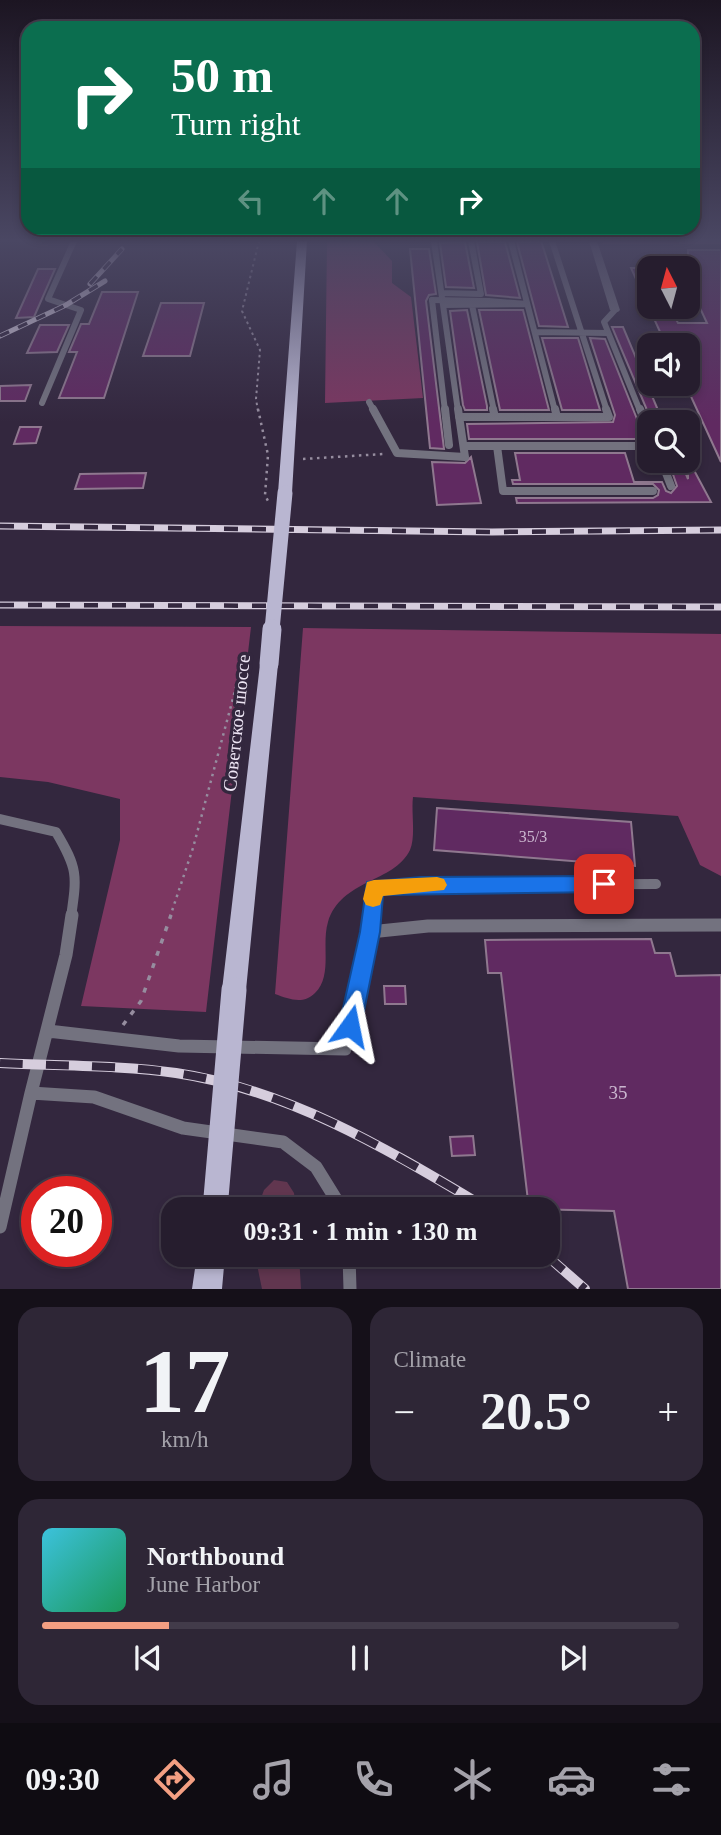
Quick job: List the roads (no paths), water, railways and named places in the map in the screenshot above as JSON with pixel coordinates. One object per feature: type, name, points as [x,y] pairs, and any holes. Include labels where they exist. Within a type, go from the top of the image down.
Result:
[{"type":"main road","name":"Советское шоссе","points":[[216,1197],[259,664],[285,493],[298,301]]},
{"type":"main road","points":[[207,1289],[210,1267]]},
{"type":"street","points":[[612,301],[615,310]]},
{"type":"lane","points":[[42,403],[81,310],[54,301]]},
{"type":"lane","points":[[432,301],[449,445]]},
{"type":"lane","points":[[490,301],[527,304]]},
{"type":"lane","points":[[459,417],[609,416],[572,301]]},
{"type":"lane","points":[[369,402],[397,453],[465,457],[443,304],[527,304]]},
{"type":"lane","points":[[527,304],[557,417]]},
{"type":"lane","points":[[472,305],[495,417]]},
{"type":"lane","points":[[615,310],[604,322],[640,410]]},
{"type":"lane","points":[[535,332],[608,332]]},
{"type":"lane","points":[[464,446],[498,450],[637,446]]},
{"type":"lane","points":[[498,450],[503,491],[653,491]]},
{"type":"lane","points":[[666,473],[671,486]]},
{"type":"lane","points":[[0,819],[57,832],[73,860],[76,885],[66,955],[0,1227]]},
{"type":"lane","points":[[48,1031],[179,1046],[345,1049],[370,932],[374,888],[421,885],[656,884]]},
{"type":"lane","points":[[370,932],[428,926],[721,925]]},
{"type":"lane","points":[[31,1093],[94,1097],[183,1128],[283,1142],[316,1167],[335,1197]]},
{"type":"lane","points":[[349,1267],[350,1289]]},
{"type":"railway","points":[[0,336],[72,301]]},
{"type":"railway","points":[[0,526],[492,532],[721,530]]},
{"type":"railway","points":[[0,605],[721,607]]},
{"type":"railway","points":[[0,1063],[155,1070],[218,1081],[259,1093],[338,1126],[377,1145],[467,1197]]},
{"type":"railway","points":[[560,1267],[585,1289]]}]
